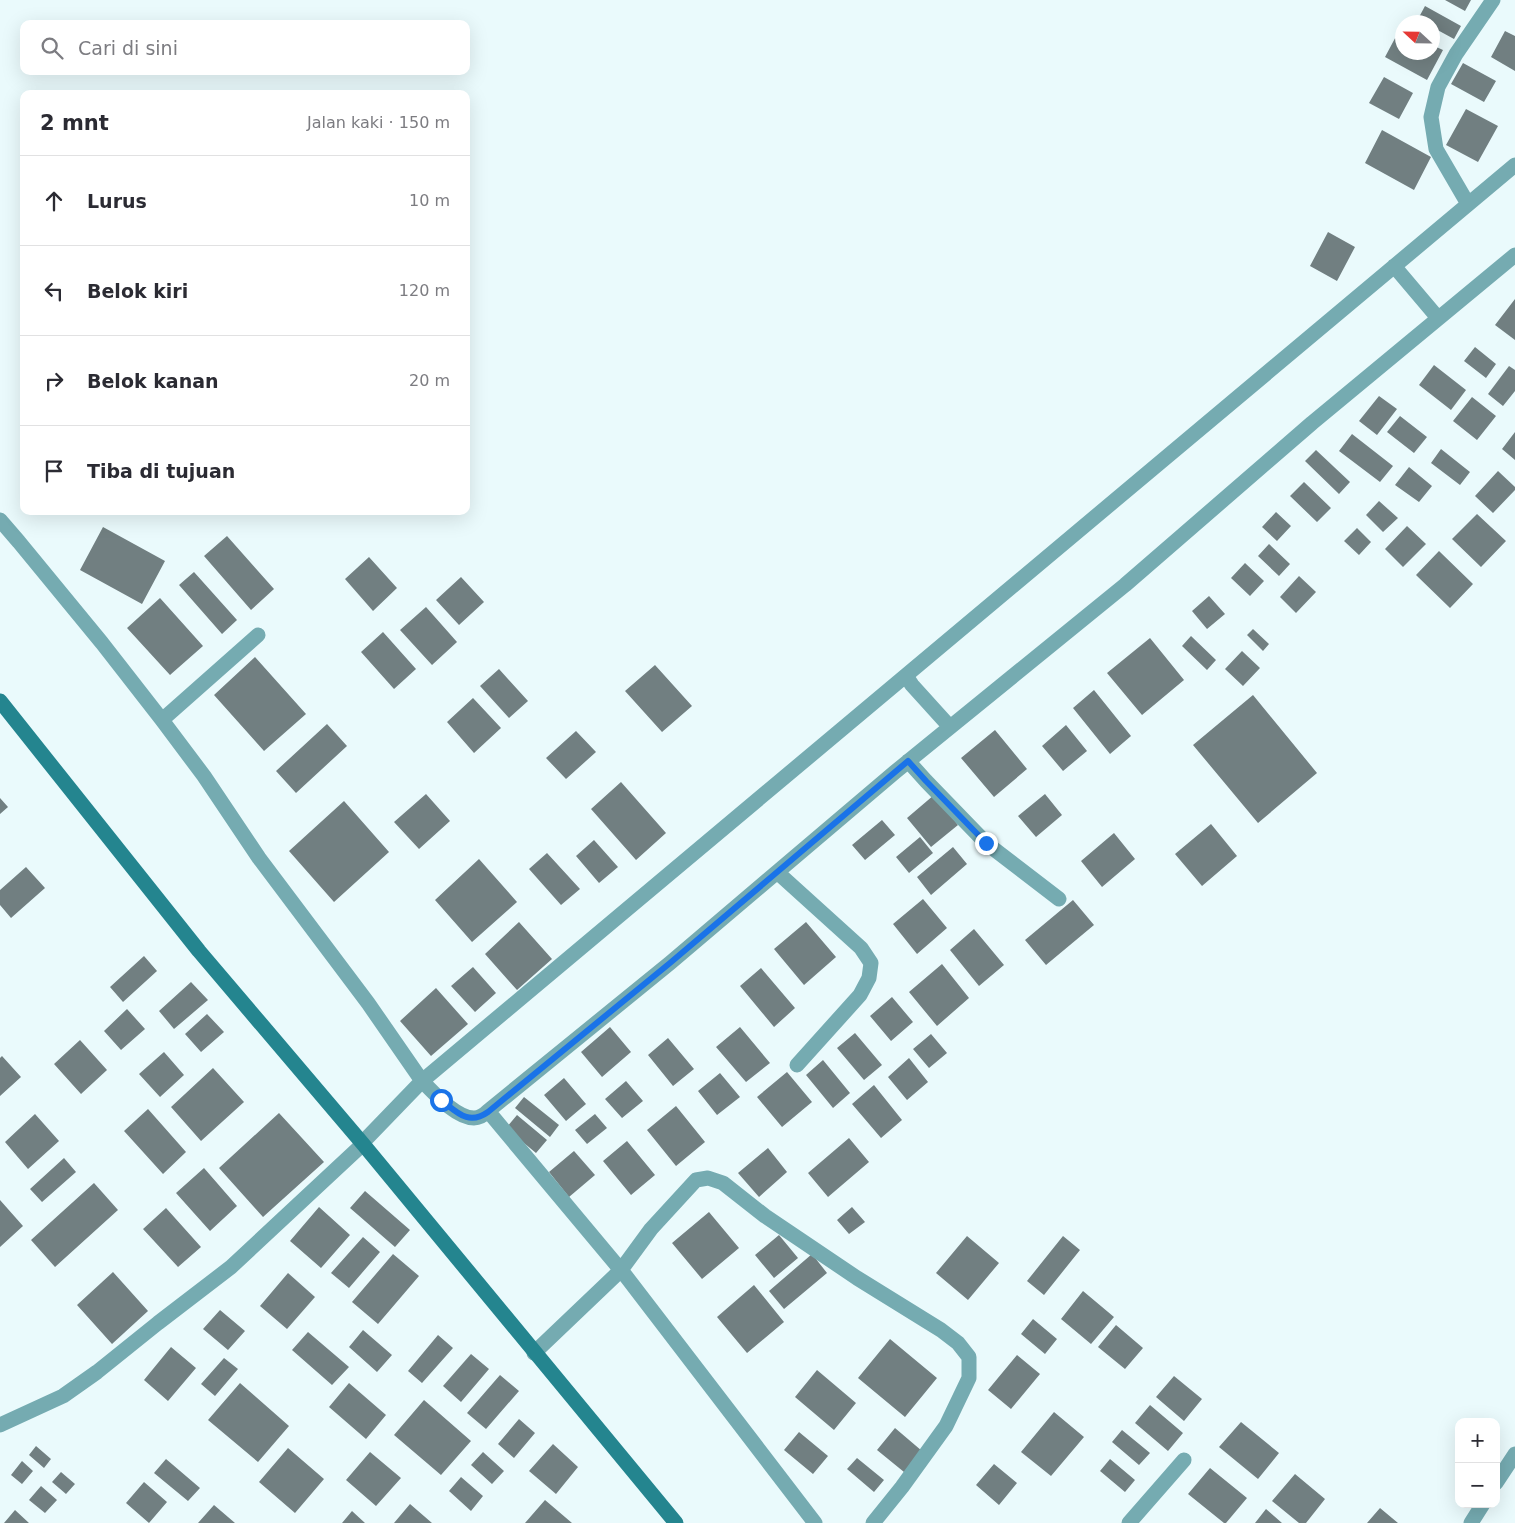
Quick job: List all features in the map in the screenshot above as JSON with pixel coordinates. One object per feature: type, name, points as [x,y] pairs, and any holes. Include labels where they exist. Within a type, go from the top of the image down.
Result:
[{"type":"main road","points":[[0,701],[199,950],[364,1142],[534,1354],[676,1523]]},
{"type":"street","points":[[1468,204],[1436,149],[1431,117],[1438,87],[1456,54],[1493,0]]},
{"type":"street","points":[[0,1425],[63,1396],[98,1372],[158,1322],[231,1267],[364,1142],[417,1086],[1515,165]]},
{"type":"street","points":[[0,520],[96,636],[204,776],[259,858],[368,1003],[417,1086],[441,1100],[464,1117],[475,1118],[488,1112],[670,963],[950,726],[1125,585],[1312,423],[1515,255]]},
{"type":"street","points":[[1394,266],[1438,318]]},
{"type":"street","points":[[162,720],[258,635]]},
{"type":"street","points":[[906,676],[950,726]]},
{"type":"street","points":[[908,761],[986,843],[1059,899]]},
{"type":"street","points":[[777,872],[862,948],[870,962],[869,978],[860,995],[797,1064]]},
{"type":"street","points":[[488,1112],[621,1270],[815,1523]]},
{"type":"street","points":[[534,1354],[608,1284],[621,1270],[651,1229],[696,1180],[708,1178],[722,1183],[773,1221],[857,1278],[941,1330],[958,1343],[969,1357],[969,1378],[946,1426],[902,1487],[873,1523]]},
{"type":"street","points":[[1500,1477],[1515,1454]]},
{"type":"street","points":[[1129,1523],[1184,1460]]},
{"type":"street","points":[[1471,1523],[1480,1508]]},
{"type":"building","points":[[1445,0],[1471,0],[1465,11]]},
{"type":"building","points":[[1425,6],[1461,26],[1454,39],[1440,31],[1440,15],[1420,15]]},
{"type":"building","points":[[1505,31],[1515,36],[1515,71],[1491,57]]},
{"type":"building","points":[[1395,38],[1395,60],[1438,60],[1427,80],[1385,57]]},
{"type":"building","points":[[1463,63],[1496,81],[1484,102],[1451,84]]},
{"type":"building","points":[[1384,77],[1413,93],[1399,119],[1369,103]]},
{"type":"building","points":[[1466,109],[1498,126],[1478,162],[1446,145]]},
{"type":"building","points":[[1382,130],[1431,157],[1414,190],[1365,163]]},
{"type":"building","points":[[1328,232],[1355,247],[1337,281],[1310,266]]},
{"type":"building","points":[[1515,299],[1515,340],[1495,325]]},
{"type":"building","points":[[1475,347],[1496,364],[1486,378],[1464,361]]},
{"type":"building","points":[[1434,365],[1466,390],[1451,410],[1419,385]]},
{"type":"building","points":[[1509,366],[1515,370],[1515,391],[1503,406],[1488,394]]},
{"type":"building","points":[[1379,396],[1397,409],[1377,435],[1359,421]]},
{"type":"building","points":[[1472,397],[1496,416],[1477,440],[1453,421]]},
{"type":"building","points":[[1400,416],[1427,437],[1414,453],[1387,432]]},
{"type":"building","points":[[1515,432],[1515,460],[1502,449]]},
{"type":"building","points":[[1352,434],[1393,466],[1380,482],[1339,451]]},
{"type":"building","points":[[1441,449],[1470,472],[1460,485],[1431,463]]},
{"type":"building","points":[[1316,450],[1350,482],[1339,494],[1305,461]]},
{"type":"building","points":[[1409,467],[1432,486],[1419,502],[1395,485]]},
{"type":"building","points":[[1498,471],[1515,487],[1515,490],[1493,513],[1475,496]]},
{"type":"building","points":[[1304,482],[1331,508],[1317,522],[1290,496]]},
{"type":"building","points":[[1379,501],[1398,518],[1383,532],[1366,515]]},
{"type":"building","points":[[1276,512],[1291,526],[1277,541],[1262,527]]},
{"type":"building","points":[[1477,514],[1506,541],[1481,567],[1452,539]]},
{"type":"building","points":[[1407,526],[1426,544],[1403,567],[1385,549]]},
{"type":"building","points":[[103,527],[165,561],[142,604],[80,570]]},
{"type":"building","points":[[1357,528],[1371,542],[1359,555],[1344,541]]},
{"type":"building","points":[[227,536],[274,589],[251,610],[204,556]]},
{"type":"building","points":[[1269,544],[1290,564],[1279,576],[1258,556]]},
{"type":"building","points":[[1439,551],[1473,584],[1450,608],[1416,575]]},
{"type":"building","points":[[369,557],[397,588],[373,611],[345,579]]},
{"type":"building","points":[[1245,563],[1264,581],[1250,596],[1231,578]]},
{"type":"building","points":[[194,572],[237,620],[222,634],[179,585]]},
{"type":"building","points":[[1299,576],[1316,592],[1296,613],[1280,597]]},
{"type":"building","points":[[461,577],[484,602],[459,625],[436,600]]},
{"type":"building","points":[[1209,596],[1225,614],[1207,629],[1192,611]]},
{"type":"building","points":[[160,598],[203,646],[170,675],[127,628]]},
{"type":"building","points":[[426,607],[457,642],[432,665],[400,630]]},
{"type":"building","points":[[1253,629],[1269,644],[1263,651],[1247,635]]},
{"type":"building","points":[[383,632],[416,669],[394,689],[361,652]]},
{"type":"building","points":[[1191,636],[1216,660],[1207,670],[1182,646]]},
{"type":"building","points":[[1150,638],[1184,680],[1142,715],[1107,673]]},
{"type":"building","points":[[1242,651],[1260,668],[1243,686],[1225,669]]},
{"type":"building","points":[[255,657],[306,714],[264,751],[214,695]]},
{"type":"building","points":[[655,665],[692,706],[662,732],[625,691]]},
{"type":"building","points":[[499,669],[528,701],[509,718],[480,686]]},
{"type":"building","points":[[1094,690],[1131,736],[1110,754],[1073,708]]},
{"type":"building","points":[[1253,695],[1317,773],[1258,823],[1193,745]]},
{"type":"building","points":[[473,698],[501,728],[474,753],[447,722]]},
{"type":"building","points":[[327,724],[347,746],[296,793],[276,771]]},
{"type":"building","points":[[1066,725],[1087,751],[1063,771],[1042,746]]},
{"type":"building","points":[[995,730],[1027,769],[994,797],[961,758]]},
{"type":"building","points":[[576,731],[596,752],[566,779],[546,758]]},
{"type":"building","points":[[621,782],[666,833],[636,860],[591,809]]},
{"type":"building","points":[[426,794],[450,821],[419,849],[394,822]]},
{"type":"building","points":[[1045,794],[1062,815],[1036,837],[1018,816]]},
{"type":"building","points":[[934,795],[958,825],[931,847],[907,818]]},
{"type":"building","points":[[0,798],[8,807],[0,814]]},
{"type":"building","points":[[344,801],[389,852],[334,902],[289,851]]},
{"type":"building","points":[[882,820],[895,835],[865,860],[852,845]]},
{"type":"building","points":[[1211,824],[1237,856],[1202,886],[1175,854]]},
{"type":"building","points":[[1114,833],[1135,859],[1102,887],[1081,861]]},
{"type":"building","points":[[920,837],[933,853],[909,873],[896,857]]},
{"type":"building","points":[[594,840],[618,867],[599,883],[576,856]]},
{"type":"building","points":[[953,847],[967,864],[931,895],[917,877]]},
{"type":"building","points":[[547,853],[580,889],[561,905],[529,869]]},
{"type":"building","points":[[479,859],[517,902],[472,942],[435,900]]},
{"type":"building","points":[[26,867],[45,888],[11,918],[0,905],[0,890]]},
{"type":"building","points":[[923,899],[947,928],[917,954],[893,924]]},
{"type":"building","points":[[1073,900],[1094,925],[1046,965],[1025,940]]},
{"type":"building","points":[[519,922],[552,959],[517,990],[485,954]]},
{"type":"building","points":[[806,922],[836,957],[804,985],[774,949]]},
{"type":"building","points":[[974,929],[1004,965],[979,986],[950,950]]},
{"type":"building","points":[[144,956],[157,971],[123,1002],[110,987]]},
{"type":"building","points":[[942,964],[969,998],[937,1026],[909,992]]},
{"type":"building","points":[[473,967],[496,993],[475,1012],[451,986]]},
{"type":"building","points":[[761,968],[795,1008],[774,1027],[740,986]]},
{"type":"building","points":[[191,982],[208,1000],[174,1029],[159,1011]]},
{"type":"building","points":[[436,988],[468,1024],[431,1056],[400,1021]]},
{"type":"building","points":[[892,997],[913,1022],[891,1041],[870,1016]]},
{"type":"building","points":[[127,1009],[145,1029],[121,1050],[104,1031]]},
{"type":"building","points":[[207,1014],[224,1032],[201,1052],[185,1034]]},
{"type":"building","points":[[610,1027],[631,1052],[602,1077],[581,1052]]},
{"type":"building","points":[[740,1027],[770,1063],[746,1082],[716,1047]]},
{"type":"building","points":[[855,1033],[882,1065],[864,1080],[837,1048]]},
{"type":"building","points":[[931,1034],[947,1053],[929,1068],[913,1049]]},
{"type":"building","points":[[668,1038],[694,1069],[673,1086],[648,1055]]},
{"type":"building","points":[[80,1040],[107,1070],[81,1094],[54,1064]]},
{"type":"building","points":[[164,1052],[184,1075],[160,1097],[139,1074]]},
{"type":"building","points":[[2,1056],[21,1077],[0,1096],[0,1058]]},
{"type":"building","points":[[909,1058],[928,1082],[907,1100],[888,1077]]},
{"type":"building","points":[[823,1060],[850,1093],[833,1108],[806,1075]]},
{"type":"building","points":[[213,1068],[244,1102],[201,1141],[171,1107]]},
{"type":"building","points":[[787,1072],[812,1102],[782,1127],[757,1097]]},
{"type":"building","points":[[720,1073],[740,1097],[717,1115],[698,1091]]},
{"type":"building","points":[[564,1078],[586,1104],[566,1121],[544,1095]]},
{"type":"building","points":[[626,1081],[643,1101],[622,1118],[605,1099]]},
{"type":"building","points":[[874,1085],[902,1120],[881,1138],[852,1104]]},
{"type":"building","points":[[524,1097],[559,1125],[550,1137],[515,1108]]},
{"type":"building","points":[[676,1106],[705,1142],[676,1166],[647,1130]]},
{"type":"building","points":[[148,1109],[186,1152],[163,1174],[124,1131]]},
{"type":"building","points":[[279,1113],[324,1162],[263,1217],[219,1168]]},
{"type":"building","points":[[35,1114],[59,1141],[28,1169],[5,1142]]},
{"type":"building","points":[[595,1114],[607,1128],[587,1144],[575,1130]]},
{"type":"building","points":[[517,1115],[547,1140],[536,1153],[506,1128]]},
{"type":"building","points":[[849,1138],[869,1162],[828,1197],[808,1173]]},
{"type":"building","points":[[627,1141],[655,1175],[631,1195],[603,1161]]},
{"type":"building","points":[[768,1148],[787,1172],[759,1197],[738,1173]]},
{"type":"building","points":[[574,1151],[595,1175],[569,1197],[549,1172]]},
{"type":"building","points":[[64,1158],[76,1172],[42,1202],[30,1189]]},
{"type":"building","points":[[204,1168],[237,1206],[210,1231],[176,1193]]},
{"type":"building","points":[[94,1183],[118,1210],[55,1267],[31,1240]]},
{"type":"building","points":[[365,1191],[410,1230],[395,1247],[350,1208]]},
{"type":"building","points":[[0,1200],[23,1226],[0,1247]]},
{"type":"building","points":[[319,1207],[350,1235],[321,1268],[290,1241]]},
{"type":"building","points":[[852,1207],[865,1222],[849,1234],[837,1220]]},
{"type":"building","points":[[166,1208],[201,1247],[178,1267],[143,1229]]},
{"type":"building","points":[[709,1212],[739,1248],[702,1279],[672,1243]]},
{"type":"building","points":[[779,1235],[798,1258],[774,1278],[755,1255]]},
{"type":"building","points":[[967,1236],[999,1263],[968,1300],[936,1273]]},
{"type":"building","points":[[1063,1236],[1080,1250],[1044,1295],[1027,1281]]},
{"type":"building","points":[[363,1237],[380,1252],[349,1288],[331,1273]]},
{"type":"building","points":[[393,1254],[419,1276],[378,1324],[352,1302]]},
{"type":"building","points":[[812,1254],[827,1273],[784,1309],[769,1291]]},
{"type":"building","points":[[113,1272],[148,1311],[112,1344],[77,1305]]},
{"type":"building","points":[[288,1273],[315,1297],[287,1329],[260,1306]]},
{"type":"building","points":[[754,1285],[784,1322],[747,1353],[717,1317]]},
{"type":"building","points":[[1083,1291],[1114,1317],[1091,1344],[1061,1319]]},
{"type":"building","points":[[220,1310],[245,1331],[228,1350],[203,1329]]},
{"type":"building","points":[[1033,1319],[1057,1339],[1045,1354],[1021,1334]]},
{"type":"building","points":[[1116,1325],[1143,1348],[1125,1369],[1098,1347]]},
{"type":"building","points":[[363,1330],[392,1355],[377,1372],[349,1347]]},
{"type":"building","points":[[308,1332],[349,1367],[332,1385],[292,1350]]},
{"type":"building","points":[[438,1335],[453,1348],[422,1383],[408,1371]]},
{"type":"building","points":[[890,1339],[937,1378],[905,1417],[858,1378]]},
{"type":"building","points":[[171,1347],[196,1368],[168,1401],[144,1380]]},
{"type":"building","points":[[471,1354],[489,1369],[461,1402],[443,1386]]},
{"type":"building","points":[[1017,1355],[1040,1374],[1011,1409],[988,1390]]},
{"type":"building","points":[[224,1358],[238,1369],[215,1396],[201,1384]]},
{"type":"building","points":[[817,1370],[856,1403],[834,1430],[795,1397]]},
{"type":"building","points":[[500,1375],[519,1391],[486,1429],[467,1413]]},
{"type":"building","points":[[1174,1376],[1202,1399],[1184,1421],[1156,1397]]},
{"type":"building","points":[[240,1383],[289,1426],[258,1462],[208,1420]]},
{"type":"building","points":[[349,1383],[386,1415],[366,1439],[329,1407]]},
{"type":"building","points":[[424,1400],[471,1441],[441,1475],[394,1435]]},
{"type":"building","points":[[1150,1405],[1183,1433],[1168,1451],[1135,1423]]},
{"type":"building","points":[[1054,1412],[1084,1437],[1051,1476],[1021,1452]]},
{"type":"building","points":[[519,1419],[535,1433],[514,1458],[498,1444]]},
{"type":"building","points":[[1241,1422],[1279,1453],[1258,1479],[1219,1447]]},
{"type":"building","points":[[895,1428],[922,1451],[904,1472],[877,1450]]},
{"type":"building","points":[[1122,1430],[1150,1453],[1139,1465],[1112,1442]]},
{"type":"building","points":[[799,1432],[828,1456],[813,1474],[784,1450]]},
{"type":"building","points":[[553,1444],[578,1467],[556,1494],[529,1471]]},
{"type":"building","points":[[36,1446],[51,1459],[44,1468],[29,1455]]},
{"type":"building","points":[[288,1448],[324,1479],[295,1513],[259,1482]]},
{"type":"building","points":[[370,1452],[401,1478],[376,1506],[346,1480]]},
{"type":"building","points":[[483,1452],[504,1471],[492,1484],[471,1465]]},
{"type":"building","points":[[857,1458],[884,1480],[874,1492],[847,1469]]},
{"type":"building","points":[[166,1459],[200,1488],[188,1501],[154,1473]]},
{"type":"building","points":[[1110,1459],[1135,1480],[1125,1492],[1100,1471]]},
{"type":"building","points":[[22,1461],[33,1471],[22,1484],[11,1475]]},
{"type":"building","points":[[994,1464],[1017,1483],[999,1505],[976,1485]]},
{"type":"building","points":[[1210,1468],[1247,1498],[1226,1523],[1188,1494]]},
{"type":"building","points":[[61,1472],[75,1484],[66,1494],[52,1482]]},
{"type":"building","points":[[1295,1474],[1325,1499],[1306,1523],[1299,1523],[1272,1501]]},
{"type":"building","points":[[461,1477],[483,1496],[471,1511],[449,1491]]},
{"type":"building","points":[[144,1482],[167,1502],[149,1523],[126,1503]]},
{"type":"building","points":[[41,1486],[57,1500],[45,1513],[29,1500]]},
{"type":"building","points":[[545,1500],[572,1523],[525,1523]]},
{"type":"building","points":[[410,1504],[432,1523],[394,1523]]},
{"type":"building","points":[[214,1505],[235,1523],[198,1523]]},
{"type":"building","points":[[1380,1508],[1398,1523],[1367,1523]]},
{"type":"building","points":[[1266,1509],[1282,1523],[1255,1523]]},
{"type":"building","points":[[15,1510],[29,1523],[4,1523]]},
{"type":"building","points":[[352,1511],[365,1523],[342,1523]]},
{"type":"route","points":[[441,1100],[464,1117],[480,1117],[488,1112],[590,1030],[908,761],[986,843]]}]
